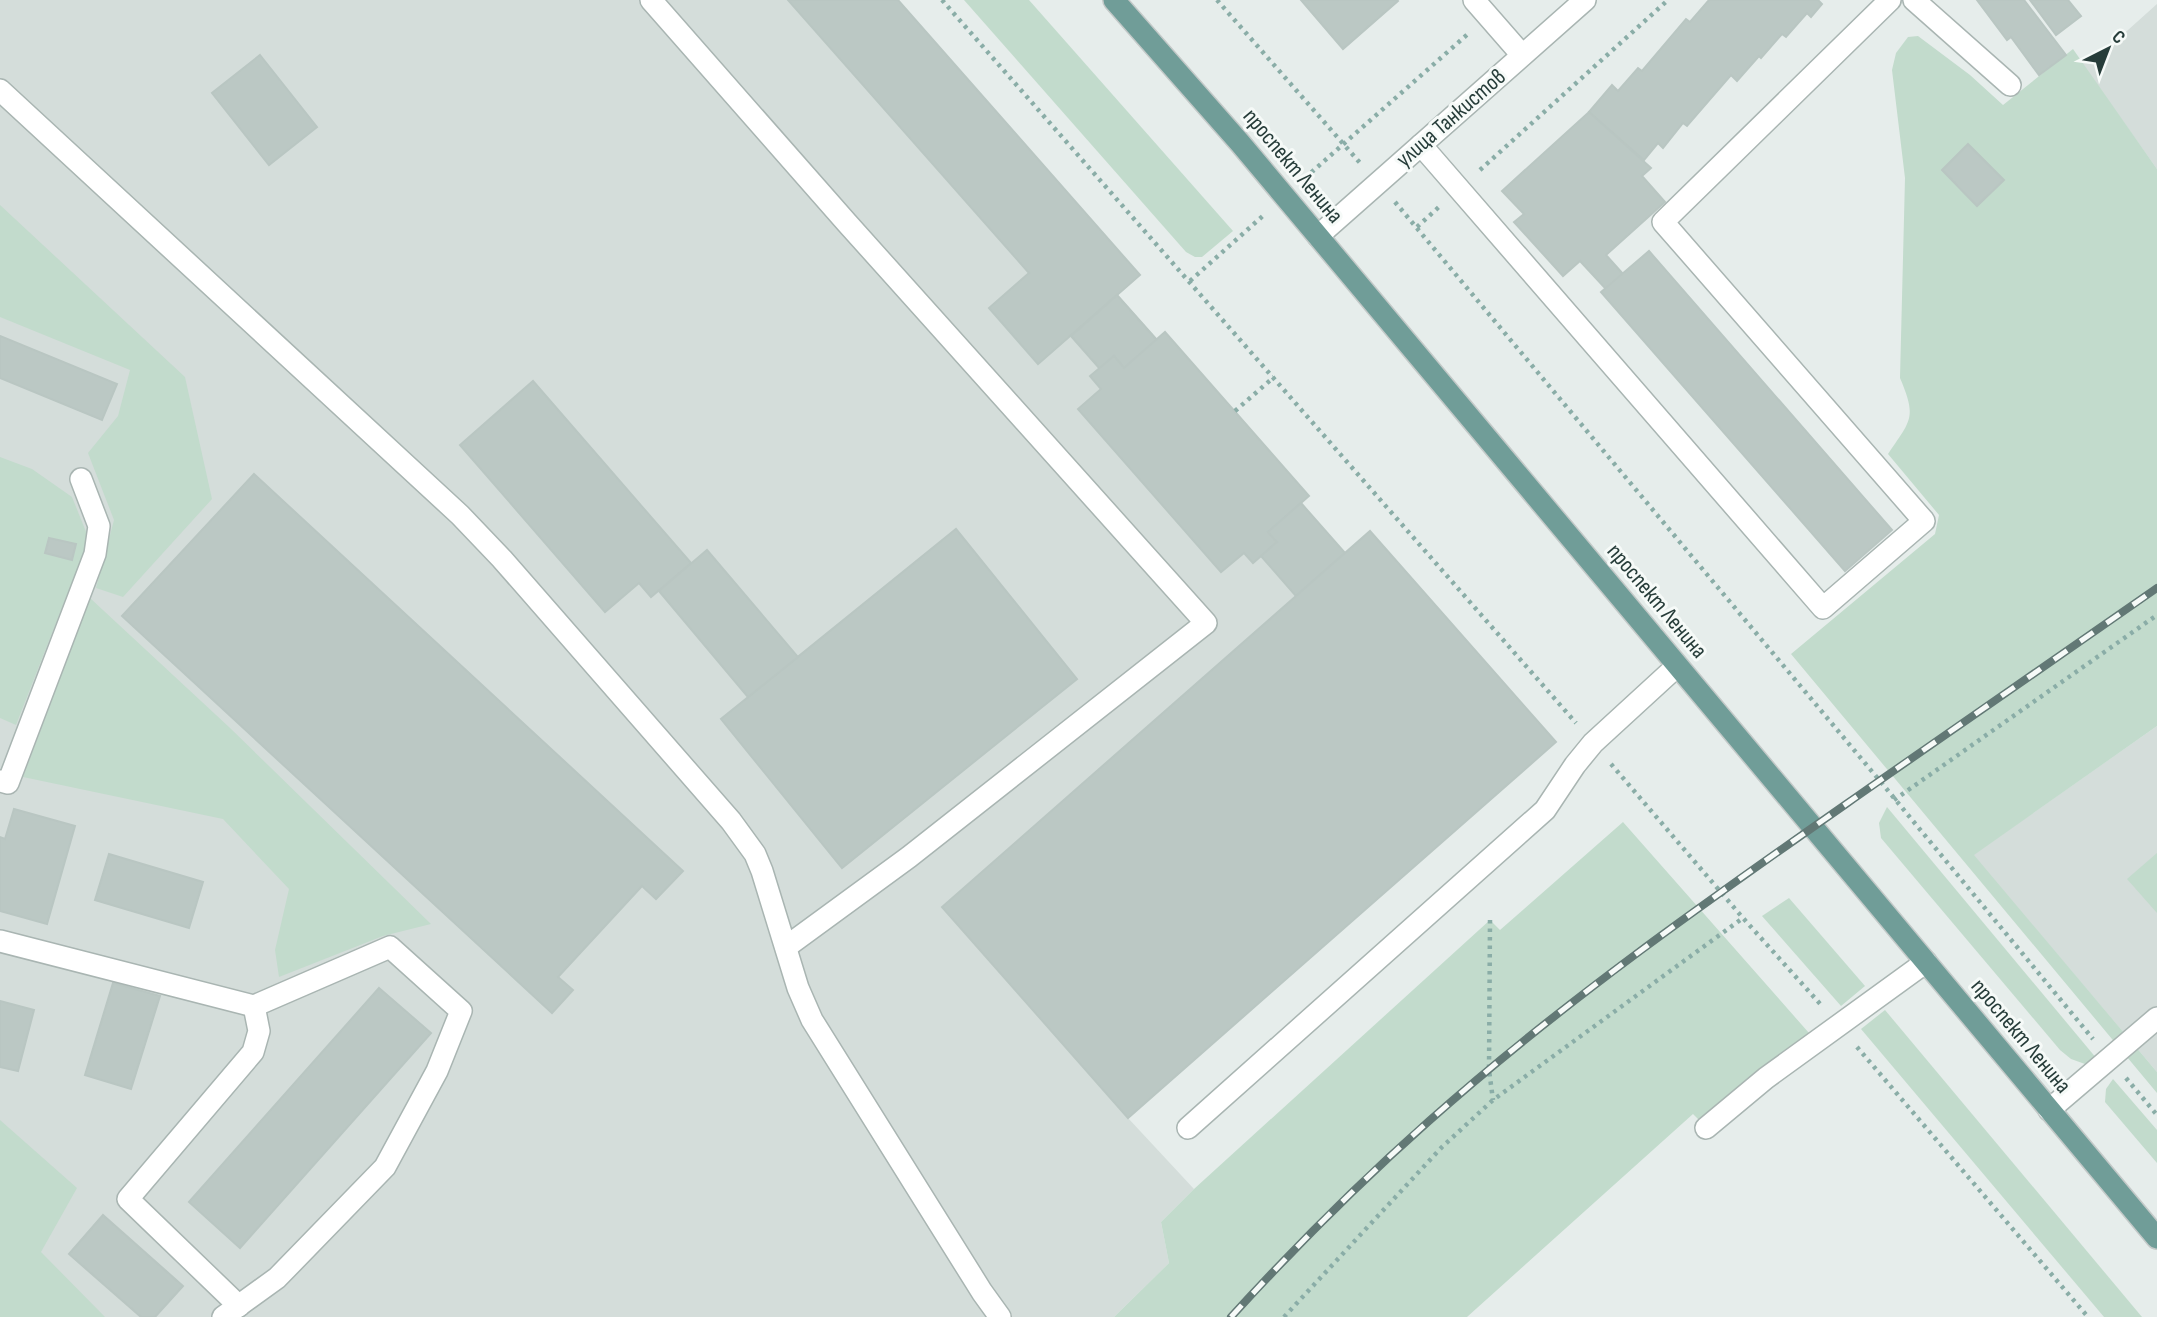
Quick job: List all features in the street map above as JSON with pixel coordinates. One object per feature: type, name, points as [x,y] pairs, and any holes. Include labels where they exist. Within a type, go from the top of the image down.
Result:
[{"type":"main road","name":"проспект Ленина","points":[[1114,0],[1318,236],[2157,1238]]},
{"type":"street","points":[[652,0],[846,223],[1206,623],[909,858],[786,947]]},
{"type":"street","name":"улица Танкистов","points":[[1318,236],[1585,0]]},
{"type":"street","points":[[1421,145],[1824,608],[1924,522],[1663,222],[1890,0]]},
{"type":"street","points":[[1914,0],[2010,85]]},
{"type":"street","points":[[1481,8],[1522,55]]},
{"type":"street","points":[[0,90],[460,515],[502,559],[745,837],[762,871],[798,988],[812,1020],[1000,1317]]},
{"type":"street","points":[[0,781],[8,783],[94,554],[99,526],[81,480]]},
{"type":"street","points":[[1188,1128],[1545,810],[1593,743],[1677,666]]},
{"type":"street","points":[[0,941],[254,1006],[390,947],[461,1011],[437,1071],[385,1167],[277,1279],[231,1312],[128,1199],[253,1052],[259,1031],[254,1006]]},
{"type":"street","points":[[1706,1128],[1766,1078],[1926,962]]},
{"type":"street","points":[[2049,1110],[2157,1018]]},
{"type":"path","points":[[942,0],[1593,743],[1742,918],[1839,1025],[2088,1317]]},
{"type":"path","points":[[1217,0],[1417,227],[2157,1115]]},
{"type":"path","points":[[1417,227],[1668,0]]},
{"type":"path","points":[[1190,281],[1344,144],[1481,8]]},
{"type":"path","points":[[1235,411],[1274,377]]},
{"type":"path","points":[[1894,800],[2157,615]]},
{"type":"path","points":[[1284,1317],[1442,1147],[1493,1100],[1742,918]]},
{"type":"path","points":[[1490,920],[1489,1070],[1493,1100]]},
{"type":"shaded area","points":[[0,0],[898,0],[1140,275],[1118,295],[1157,339],[1165,332],[1235,411],[1309,496],[1301,503],[1345,553],[1370,531],[1556,742],[1128,1118],[1194,1189],[1161,1222],[1169,1263],[1114,1317],[0,1317]]},
{"type":"shaded area","points":[[2157,4],[2157,169],[2081,62],[2108,48]]},
{"type":"shaded area","points":[[2157,726],[2157,1072],[1973,855]]},
{"type":"green space","points":[[964,0],[1029,0],[1233,231],[1202,257],[1186,252]]},
{"type":"green space","points":[[1918,36],[1970,75],[2003,105],[2073,49],[2157,169],[2157,726],[1974,855],[2157,1072],[2157,1093],[1791,654],[1935,534],[1939,515],[1888,454],[1906,426],[1910,411],[1900,378],[1905,178],[1892,70],[1896,53],[1908,37]]},
{"type":"green space","points":[[0,205],[185,377],[212,499],[123,597],[96,588],[114,520],[88,453],[118,416],[130,370],[0,317]]},
{"type":"green space","points":[[0,457],[32,469],[72,497],[89,539],[16,725],[0,718]]},
{"type":"green space","points":[[90,598],[229,727],[431,924],[383,936],[279,977],[275,950],[289,889],[223,819],[23,777]]},
{"type":"green space","points":[[1887,807],[2097,1059],[2085,1064],[2071,1059],[2060,1050],[1881,838],[1879,823]]},
{"type":"green space","points":[[1623,822],[1809,1033],[1701,1122],[1693,1114],[1467,1317],[1114,1317],[1169,1263],[1161,1222],[1194,1189],[1490,920],[1500,930]]},
{"type":"green space","points":[[2157,853],[2157,913],[2127,879]]},
{"type":"green space","points":[[1789,898],[1865,986],[1841,1006],[1762,916]]},
{"type":"green space","points":[[1885,1010],[2142,1317],[2104,1317],[1861,1029]]},
{"type":"green space","points":[[2113,1079],[2157,1130],[2157,1163],[2105,1102],[2106,1089]]},
{"type":"green space","points":[[0,1120],[77,1188],[41,1252],[105,1317],[0,1317]]},
{"type":"building","points":[[788,0],[898,0],[1140,275],[1038,364],[989,308],[1029,273]]},
{"type":"building","points":[[1301,0],[1397,0],[1398,1],[1343,49]]},
{"type":"building","points":[[1709,0],[1818,0],[1822,4],[1811,17],[1807,13],[1786,37],[1782,34],[1737,81],[1731,75],[1687,126],[1683,123],[1663,148],[1658,143],[1644,160],[1589,112],[1612,85],[1618,91],[1638,68],[1642,71],[1686,19],[1690,22]]},
{"type":"building","points":[[1977,0],[2024,0],[2066,55],[2039,75],[2011,37],[2007,40]]},
{"type":"building","points":[[2030,0],[2068,0],[2081,16],[2056,35]]},
{"type":"building","points":[[260,55],[317,127],[269,165],[212,93]]},
{"type":"building","points":[[1589,112],[1651,168],[1642,176],[1665,202],[1606,255],[1623,274],[1606,289],[1580,261],[1563,276],[1514,222],[1524,214],[1502,191]]},
{"type":"building","points":[[1968,144],[2004,180],[1977,206],[1942,170]]},
{"type":"building","points":[[1649,251],[1892,530],[1845,571],[1601,292]]},
{"type":"building","points":[[1117,295],[1157,340],[1124,368],[1114,356],[1100,369],[1071,336]]},
{"type":"building","points":[[1165,332],[1309,496],[1268,532],[1277,542],[1253,563],[1244,553],[1221,572],[1078,409],[1101,389],[1090,376],[1114,356],[1124,368]]},
{"type":"building","points":[[0,336],[117,384],[102,420],[0,378]]},
{"type":"building","points":[[533,381],[691,563],[651,597],[639,583],[605,612],[460,445]]},
{"type":"building","points":[[254,474],[683,871],[656,899],[642,886],[558,977],[573,990],[552,1013],[122,616]]},
{"type":"building","points":[[1301,503],[1345,553],[1296,596],[1261,556],[1277,542],[1268,532]]},
{"type":"building","points":[[956,529],[1077,679],[842,868],[721,719]]},
{"type":"building","points":[[1370,531],[1556,742],[1128,1118],[942,907]]},
{"type":"building","points":[[49,538],[76,544],[72,560],[45,553]]},
{"type":"building","points":[[707,550],[798,657],[748,697],[659,591]]},
{"type":"building","points":[[14,809],[75,826],[47,924],[0,911],[0,837],[5,839]]},
{"type":"building","points":[[109,854],[203,882],[189,928],[95,900]]},
{"type":"building","points":[[113,983],[160,996],[131,1089],[85,1075]]},
{"type":"building","points":[[379,988],[431,1033],[240,1248],[189,1202]]},
{"type":"building","points":[[0,1001],[34,1010],[18,1071],[0,1067]]},
{"type":"building","points":[[103,1215],[183,1286],[155,1317],[141,1317],[69,1254]]},
{"type":"railway","points":[[1231,1317],[1377,1168],[1481,1076],[1589,989],[1756,867],[2157,588]]}]
